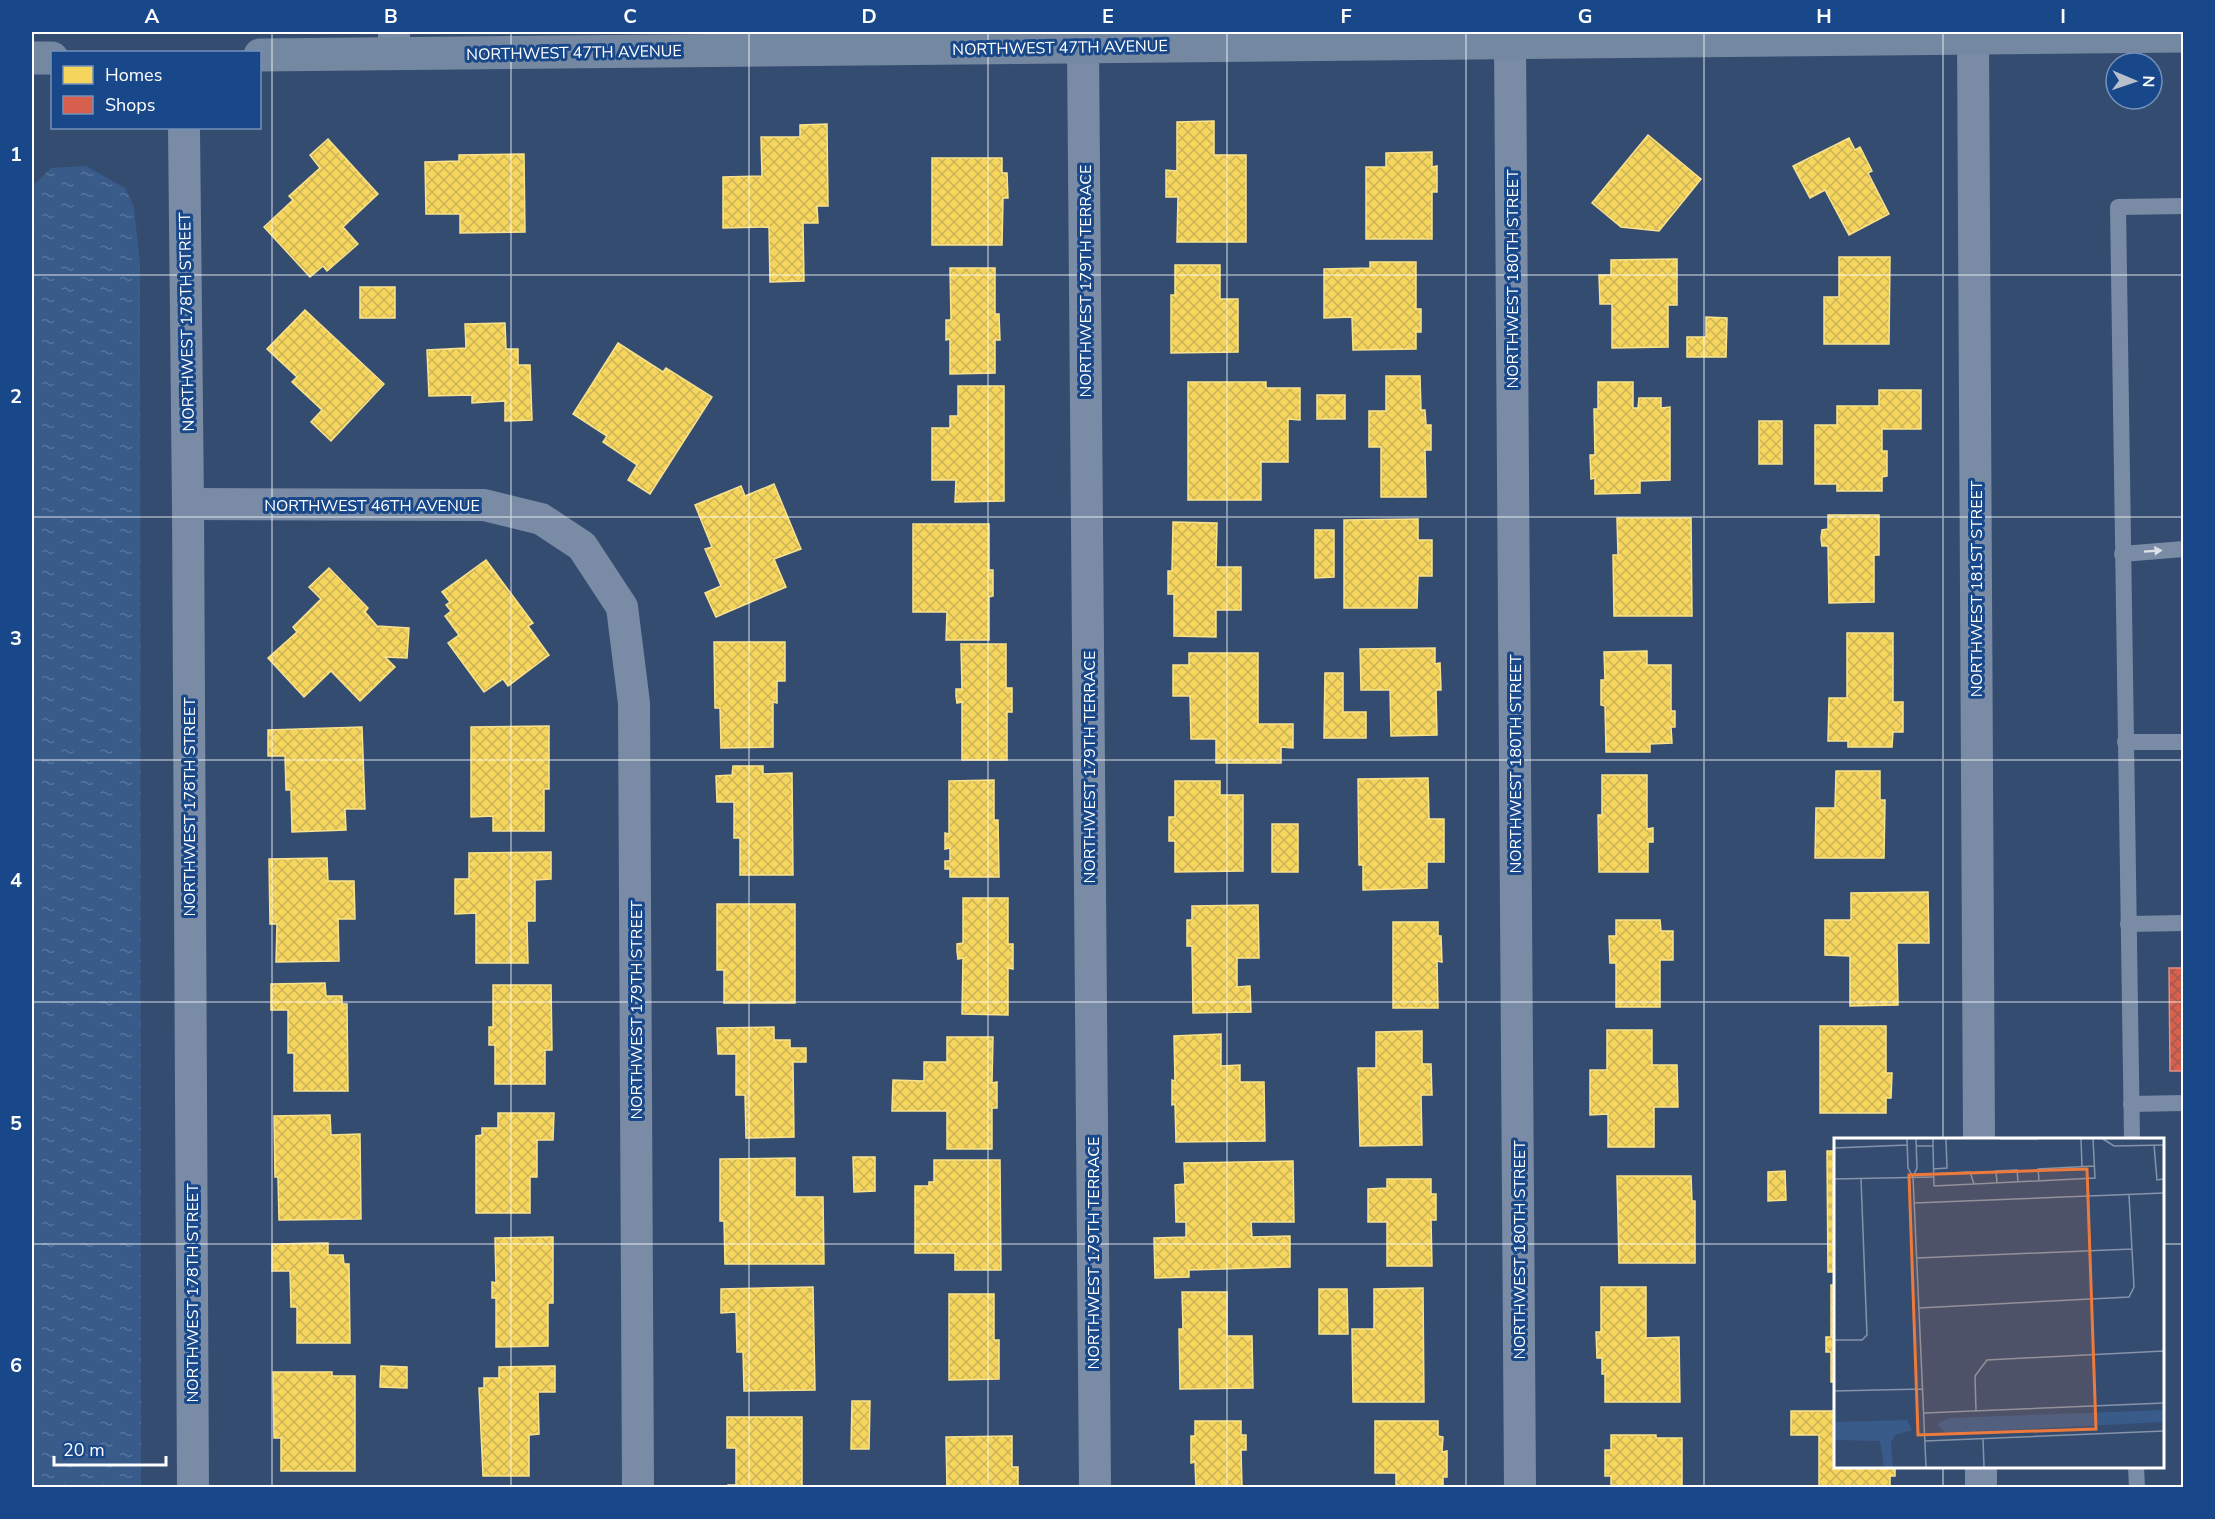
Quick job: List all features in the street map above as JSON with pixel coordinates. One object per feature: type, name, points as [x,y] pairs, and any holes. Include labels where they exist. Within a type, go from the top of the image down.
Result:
[{"type":"main road","name":"NORTHWEST 47TH AVENUE","points":[[261,55],[394,43],[1083,47],[2184,36]]},
{"type":"main road","points":[[32,58],[51,58]]},
{"type":"street","name":"NORTHWEST 181ST STREET","points":[[1973,38],[1979,1138]]},
{"type":"street","name":"NORTHWEST 180TH STREET","points":[[1510,42],[1520,1488]]},
{"type":"street","name":"NORTHWEST 179TH TERRACE","points":[[1083,47],[1095,1488]]},
{"type":"street","name":"NORTHWEST 178TH STREET","points":[[184,129],[193,1488]]},
{"type":"street","name":"NORTHWEST 46TH AVENUE","points":[[188,504],[484,505],[541,519],[582,546]]},
{"type":"street","name":"NORTHWEST 179TH STREET","points":[[582,546],[622,607],[634,703],[638,1488]]},
{"type":"street","points":[[1981,1468],[1981,1488]]},
{"type":"lane","points":[[2132,1138],[2118,207],[2184,206]]},
{"type":"lane","points":[[2122,554],[2184,549]]},
{"type":"lane","points":[[2125,742],[2184,742]]},
{"type":"lane","points":[[2128,924],[2184,923]]},
{"type":"lane","points":[[2131,1104],[2184,1103]]},
{"type":"lane","points":[[2136,1468],[2137,1488]]},
{"type":"water","points":[[86,166],[125,188],[134,207],[140,265],[141,1487],[32,1488],[32,187],[51,168]]},
{"type":"building: Homes","points":[[1214,121],[1214,155],[1246,155],[1246,242],[1177,242],[1178,197],[1166,197],[1166,170],[1177,171],[1177,122]]},
{"type":"building: Homes","points":[[827,124],[828,206],[817,206],[818,223],[803,223],[804,281],[770,282],[769,227],[723,228],[723,177],[762,176],[761,137],[800,137],[800,125]]},
{"type":"building: Homes","points":[[1648,135],[1701,179],[1659,231],[1621,227],[1592,203]]},
{"type":"building: Homes","points":[[1849,138],[1855,150],[1860,147],[1872,171],[1868,173],[1889,214],[1849,235],[1825,190],[1810,198],[1793,166]]},
{"type":"building: Homes","points":[[328,139],[378,194],[343,227],[358,244],[327,271],[323,266],[310,277],[264,227],[293,200],[289,196],[320,168],[310,155]]},
{"type":"building: Homes","points":[[1432,152],[1432,167],[1437,166],[1437,192],[1432,192],[1432,239],[1366,239],[1366,167],[1386,167],[1386,153]]},
{"type":"building: Homes","points":[[524,154],[525,232],[460,233],[460,214],[426,214],[425,162],[459,161],[459,155]]},
{"type":"building: Homes","points":[[932,158],[1002,158],[1002,173],[1007,173],[1008,198],[1003,198],[1002,245],[932,245]]},
{"type":"building: Homes","points":[[1839,257],[1890,257],[1889,344],[1824,344],[1824,297],[1839,297]]},
{"type":"building: Homes","points":[[1677,259],[1677,305],[1668,305],[1668,347],[1612,348],[1612,304],[1600,304],[1599,275],[1611,275],[1611,260]]},
{"type":"building: Homes","points":[[1370,262],[1416,262],[1416,309],[1421,309],[1421,332],[1416,332],[1416,349],[1353,350],[1352,317],[1324,318],[1324,269],[1370,268]]},
{"type":"building: Homes","points":[[1175,265],[1220,265],[1220,299],[1238,299],[1238,352],[1171,353],[1171,295],[1175,295]]},
{"type":"building: Homes","points":[[950,268],[995,268],[995,314],[999,314],[1000,340],[995,340],[995,373],[950,374],[950,339],[946,340],[946,320],[951,320]]},
{"type":"building: Homes","points":[[360,287],[395,287],[395,318],[360,318]]},
{"type":"building: Homes","points":[[305,310],[384,384],[331,441],[311,422],[322,410],[292,382],[297,377],[267,349]]},
{"type":"building: Homes","points":[[1706,317],[1727,318],[1726,357],[1687,357],[1687,337],[1706,337]]},
{"type":"building: Homes","points":[[505,323],[506,349],[518,349],[518,365],[530,365],[532,420],[505,421],[505,401],[472,403],[472,395],[429,396],[427,350],[466,348],[465,324]]},
{"type":"building: Homes","points":[[618,343],[663,372],[666,368],[712,397],[650,494],[628,480],[637,465],[603,442],[607,436],[573,414]]},
{"type":"building: Homes","points":[[1386,376],[1420,376],[1421,410],[1425,410],[1426,425],[1431,425],[1431,450],[1425,450],[1426,497],[1381,497],[1381,447],[1369,447],[1369,411],[1386,411]]},
{"type":"building: Homes","points":[[1188,382],[1266,382],[1266,388],[1300,388],[1300,420],[1288,419],[1288,462],[1261,462],[1261,500],[1188,500]]},
{"type":"building: Homes","points":[[1598,382],[1633,382],[1633,408],[1638,408],[1639,398],[1661,398],[1661,408],[1670,407],[1670,480],[1640,481],[1640,493],[1595,494],[1595,478],[1591,479],[1590,455],[1595,455],[1594,409],[1598,409]]},
{"type":"building: Homes","points":[[958,386],[1004,386],[1004,501],[955,502],[956,480],[932,480],[932,428],[950,428],[950,416],[958,416]]},
{"type":"building: Homes","points":[[1879,390],[1921,390],[1921,429],[1882,429],[1882,451],[1887,451],[1887,476],[1882,477],[1882,491],[1837,491],[1837,484],[1815,484],[1815,425],[1837,425],[1837,406],[1879,406]]},
{"type":"building: Homes","points":[[1317,395],[1345,395],[1345,419],[1317,419]]},
{"type":"building: Homes","points":[[1759,421],[1782,421],[1782,464],[1759,464]]},
{"type":"building: Homes","points":[[774,484],[801,549],[774,559],[786,587],[716,617],[705,593],[721,586],[705,549],[712,547],[695,505],[741,486],[745,496]]},
{"type":"building: Homes","points":[[1828,515],[1879,515],[1879,555],[1874,555],[1874,602],[1829,603],[1828,546],[1822,546],[1821,538],[1822,530],[1828,529]]},
{"type":"building: Homes","points":[[1617,518],[1691,518],[1692,616],[1614,616],[1613,555],[1618,555]]},
{"type":"building: Homes","points":[[1418,519],[1418,540],[1432,540],[1432,576],[1418,576],[1417,608],[1344,608],[1344,520]]},
{"type":"building: Homes","points":[[1173,522],[1217,523],[1216,567],[1241,567],[1241,610],[1216,610],[1216,637],[1174,636],[1174,594],[1168,594],[1168,571],[1172,571]]},
{"type":"building: Homes","points":[[913,524],[989,524],[989,570],[993,570],[993,596],[989,597],[989,640],[946,640],[947,612],[913,612]]},
{"type":"building: Homes","points":[[1315,530],[1334,530],[1334,577],[1315,578]]},
{"type":"building: Homes","points":[[486,560],[533,623],[528,626],[549,655],[508,686],[503,679],[484,692],[448,643],[459,635],[445,616],[451,611],[446,605],[450,602],[442,592]]},
{"type":"building: Homes","points":[[329,568],[368,608],[365,612],[377,626],[409,628],[407,658],[385,657],[395,667],[360,701],[331,671],[304,697],[268,658],[297,632],[293,627],[321,599],[309,587]]},
{"type":"building: Homes","points":[[1847,633],[1893,633],[1893,702],[1903,702],[1903,732],[1893,732],[1892,747],[1848,747],[1848,741],[1828,741],[1829,698],[1847,698]]},
{"type":"building: Homes","points":[[714,642],[785,642],[785,681],[777,681],[777,703],[773,702],[773,747],[721,748],[720,708],[715,708]]},
{"type":"building: Homes","points":[[961,644],[1006,644],[1006,688],[1012,688],[1012,712],[1007,712],[1007,760],[962,760],[962,702],[957,703],[956,696],[956,689],[962,689]]},
{"type":"building: Homes","points":[[1435,648],[1435,664],[1440,663],[1441,690],[1436,690],[1437,735],[1391,736],[1390,690],[1361,690],[1360,649]]},
{"type":"building: Homes","points":[[1647,651],[1647,665],[1671,665],[1671,711],[1675,711],[1675,727],[1671,727],[1672,743],[1650,744],[1650,752],[1606,752],[1605,706],[1601,705],[1601,680],[1605,680],[1604,652]]},
{"type":"building: Homes","points":[[1189,653],[1258,653],[1258,724],[1293,724],[1293,748],[1281,747],[1281,763],[1216,763],[1216,739],[1191,739],[1190,696],[1173,696],[1173,665],[1189,665]]},
{"type":"building: Homes","points":[[1325,673],[1343,673],[1343,712],[1366,712],[1366,738],[1324,738]]},
{"type":"building: Homes","points":[[549,726],[549,789],[544,789],[544,831],[493,831],[493,816],[471,817],[471,727]]},
{"type":"building: Homes","points":[[362,727],[365,809],[345,809],[346,830],[292,832],[291,790],[286,790],[285,756],[268,756],[268,730]]},
{"type":"building: Homes","points":[[733,766],[763,766],[763,774],[792,773],[793,875],[740,875],[740,838],[734,838],[734,802],[717,802],[716,776],[732,775]]},
{"type":"building: Homes","points":[[1836,771],[1880,771],[1880,800],[1885,800],[1884,858],[1815,858],[1816,808],[1835,808]]},
{"type":"building: Homes","points":[[1602,775],[1647,775],[1647,829],[1653,828],[1653,842],[1648,842],[1648,872],[1599,872],[1598,815],[1602,815]]},
{"type":"building: Homes","points":[[1428,778],[1429,819],[1444,819],[1444,862],[1427,862],[1427,888],[1363,890],[1363,865],[1359,865],[1358,779]]},
{"type":"building: Homes","points":[[994,780],[994,820],[998,820],[999,877],[950,877],[950,869],[945,869],[945,861],[950,861],[950,848],[945,849],[945,833],[949,834],[949,781]]},
{"type":"building: Homes","points":[[1175,781],[1220,781],[1220,795],[1243,795],[1243,871],[1175,872],[1175,841],[1169,841],[1169,817],[1175,817]]},
{"type":"building: Homes","points":[[1272,824],[1298,824],[1298,872],[1272,872]]},
{"type":"building: Homes","points":[[551,852],[551,879],[535,880],[535,921],[527,921],[528,963],[476,963],[476,913],[455,914],[455,879],[469,879],[469,853]]},
{"type":"building: Homes","points":[[327,858],[328,881],[354,881],[355,919],[338,919],[339,961],[276,962],[277,924],[270,924],[269,859]]},
{"type":"building: Homes","points":[[1928,892],[1929,943],[1897,943],[1898,1005],[1850,1006],[1850,956],[1825,955],[1825,920],[1851,920],[1851,893]]},
{"type":"building: Homes","points":[[963,898],[1008,898],[1008,944],[1013,944],[1013,969],[1008,968],[1008,1015],[962,1014],[963,958],[958,959],[957,944],[963,943]]},
{"type":"building: Homes","points":[[717,904],[795,904],[795,1003],[724,1003],[724,970],[717,970]]},
{"type":"building: Homes","points":[[1258,905],[1259,958],[1237,958],[1237,987],[1250,986],[1251,1012],[1193,1013],[1192,946],[1187,946],[1187,920],[1192,920],[1192,906]]},
{"type":"building: Homes","points":[[1616,920],[1660,920],[1661,931],[1673,931],[1673,960],[1660,960],[1660,1007],[1616,1007],[1616,963],[1610,963],[1609,936],[1616,936]]},
{"type":"building: Homes","points":[[1393,922],[1438,922],[1442,962],[1437,961],[1438,1008],[1393,1008]]},
{"type":"building: Homes","points":[[325,983],[326,996],[342,996],[342,1004],[347,1004],[348,1091],[294,1091],[294,1053],[288,1053],[288,1010],[271,1010],[271,984]]},
{"type":"building: Homes","points":[[493,985],[551,985],[552,1050],[545,1050],[545,1084],[495,1084],[495,1045],[489,1045],[489,1027],[493,1027]]},
{"type":"building: Homes","points":[[1820,1026],[1886,1026],[1886,1073],[1892,1073],[1891,1098],[1886,1098],[1886,1113],[1820,1113]]},
{"type":"building: Homes","points":[[774,1027],[774,1040],[790,1040],[790,1048],[806,1048],[806,1062],[793,1062],[794,1137],[746,1138],[745,1095],[736,1095],[736,1054],[718,1054],[717,1028]]},
{"type":"building: Homes","points":[[1607,1030],[1652,1030],[1652,1065],[1677,1065],[1678,1107],[1654,1107],[1654,1147],[1608,1147],[1608,1114],[1590,1115],[1590,1070],[1607,1070]]},
{"type":"building: Homes","points":[[1422,1031],[1422,1064],[1431,1064],[1432,1095],[1421,1095],[1422,1145],[1360,1146],[1358,1068],[1376,1068],[1376,1032]]},
{"type":"building: Homes","points":[[1221,1034],[1221,1066],[1240,1065],[1240,1082],[1264,1082],[1265,1141],[1176,1142],[1175,1104],[1172,1105],[1172,1080],[1175,1081],[1174,1036]]},
{"type":"building: Homes","points":[[947,1037],[993,1037],[992,1083],[997,1082],[997,1108],[992,1108],[992,1149],[947,1149],[947,1111],[892,1111],[893,1080],[924,1081],[924,1062],[947,1062]]},
{"type":"building: Homes","points":[[498,1113],[554,1113],[553,1140],[537,1140],[537,1177],[530,1177],[530,1213],[476,1213],[476,1136],[482,1135],[482,1128],[498,1128]]},
{"type":"building: Homes","points":[[330,1115],[331,1135],[360,1134],[361,1219],[279,1220],[278,1177],[275,1177],[274,1116]]},
{"type":"building: Homes","points":[[1827,1151],[1834,1151],[1834,1272],[1828,1272]]},
{"type":"building: Homes","points":[[853,1157],[875,1157],[875,1191],[854,1192]]},
{"type":"building: Homes","points":[[795,1158],[795,1197],[823,1197],[824,1264],[725,1264],[724,1221],[720,1221],[720,1159]]},
{"type":"building: Homes","points":[[934,1160],[1000,1160],[1001,1270],[955,1270],[955,1253],[915,1253],[915,1186],[929,1186],[929,1182],[934,1182]]},
{"type":"building: Homes","points":[[1293,1161],[1294,1222],[1251,1222],[1252,1237],[1290,1236],[1290,1267],[1189,1270],[1189,1277],[1155,1278],[1154,1238],[1186,1237],[1186,1222],[1176,1222],[1175,1185],[1185,1184],[1184,1163]]},
{"type":"building: Homes","points":[[1785,1171],[1786,1200],[1768,1201],[1768,1172]]},
{"type":"building: Homes","points":[[1617,1176],[1691,1176],[1692,1201],[1695,1201],[1695,1263],[1619,1263]]},
{"type":"building: Homes","points":[[1387,1179],[1431,1179],[1431,1194],[1436,1194],[1436,1220],[1431,1220],[1432,1266],[1387,1266],[1387,1222],[1368,1222],[1368,1189],[1387,1188]]},
{"type":"building: Homes","points":[[553,1237],[553,1303],[548,1303],[548,1346],[496,1347],[496,1298],[492,1298],[492,1282],[496,1283],[495,1238]]},
{"type":"building: Homes","points":[[328,1243],[328,1255],[343,1255],[344,1264],[349,1264],[350,1343],[297,1343],[297,1307],[291,1307],[290,1271],[272,1271],[272,1244]]},
{"type":"building: Homes","points":[[1831,1285],[1834,1285],[1834,1382],[1831,1382],[1831,1352],[1826,1352],[1826,1337],[1831,1337]]},
{"type":"building: Homes","points":[[813,1287],[815,1390],[744,1391],[743,1352],[737,1352],[736,1312],[721,1313],[721,1289]]},
{"type":"building: Homes","points":[[1601,1287],[1646,1287],[1646,1338],[1679,1337],[1680,1402],[1605,1402],[1605,1374],[1602,1374],[1602,1358],[1597,1358],[1596,1332],[1601,1332]]},
{"type":"building: Homes","points":[[1423,1288],[1424,1402],[1353,1402],[1352,1329],[1374,1329],[1374,1289]]},
{"type":"building: Homes","points":[[1319,1289],[1347,1289],[1348,1334],[1319,1334]]},
{"type":"building: Homes","points":[[1182,1292],[1227,1292],[1227,1336],[1252,1336],[1253,1388],[1180,1389],[1179,1329],[1183,1329]]},
{"type":"building: Homes","points":[[949,1294],[994,1294],[994,1340],[999,1340],[999,1379],[949,1380]]},
{"type":"building: Homes","points":[[381,1366],[407,1367],[407,1388],[380,1387]]},
{"type":"building: Homes","points":[[555,1366],[555,1392],[538,1392],[539,1434],[529,1435],[529,1476],[483,1476],[479,1388],[484,1388],[484,1378],[499,1378],[499,1367]]},
{"type":"building: Homes","points":[[273,1372],[332,1372],[332,1376],[355,1376],[355,1471],[281,1471],[281,1438],[274,1438]]},
{"type":"building: Homes","points":[[852,1401],[870,1401],[869,1449],[851,1449]]},
{"type":"building: Homes","points":[[1791,1411],[1834,1411],[1834,1468],[1895,1468],[1895,1476],[1890,1476],[1890,1488],[1819,1488],[1819,1435],[1791,1435]]},
{"type":"building: Homes","points":[[727,1417],[802,1417],[802,1486],[810,1488],[728,1488],[728,1485],[736,1485],[736,1448],[727,1448]]},
{"type":"building: Homes","points":[[1195,1421],[1241,1421],[1241,1435],[1246,1435],[1246,1450],[1241,1450],[1242,1488],[1196,1488],[1195,1462],[1191,1463],[1191,1436],[1195,1436]]},
{"type":"building: Homes","points":[[1375,1421],[1438,1421],[1438,1436],[1443,1437],[1442,1452],[1447,1451],[1447,1477],[1443,1477],[1443,1488],[1396,1488],[1396,1473],[1375,1473]]},
{"type":"building: Homes","points":[[1611,1435],[1656,1435],[1656,1438],[1682,1438],[1682,1488],[1611,1488],[1611,1476],[1605,1476],[1605,1450],[1611,1450]]},
{"type":"building: Homes","points":[[1012,1436],[1012,1467],[1018,1467],[1018,1488],[947,1488],[946,1437]]},
{"type":"building: Shops","points":[[2169,968],[2184,968],[2184,1071],[2170,1071]]}]
